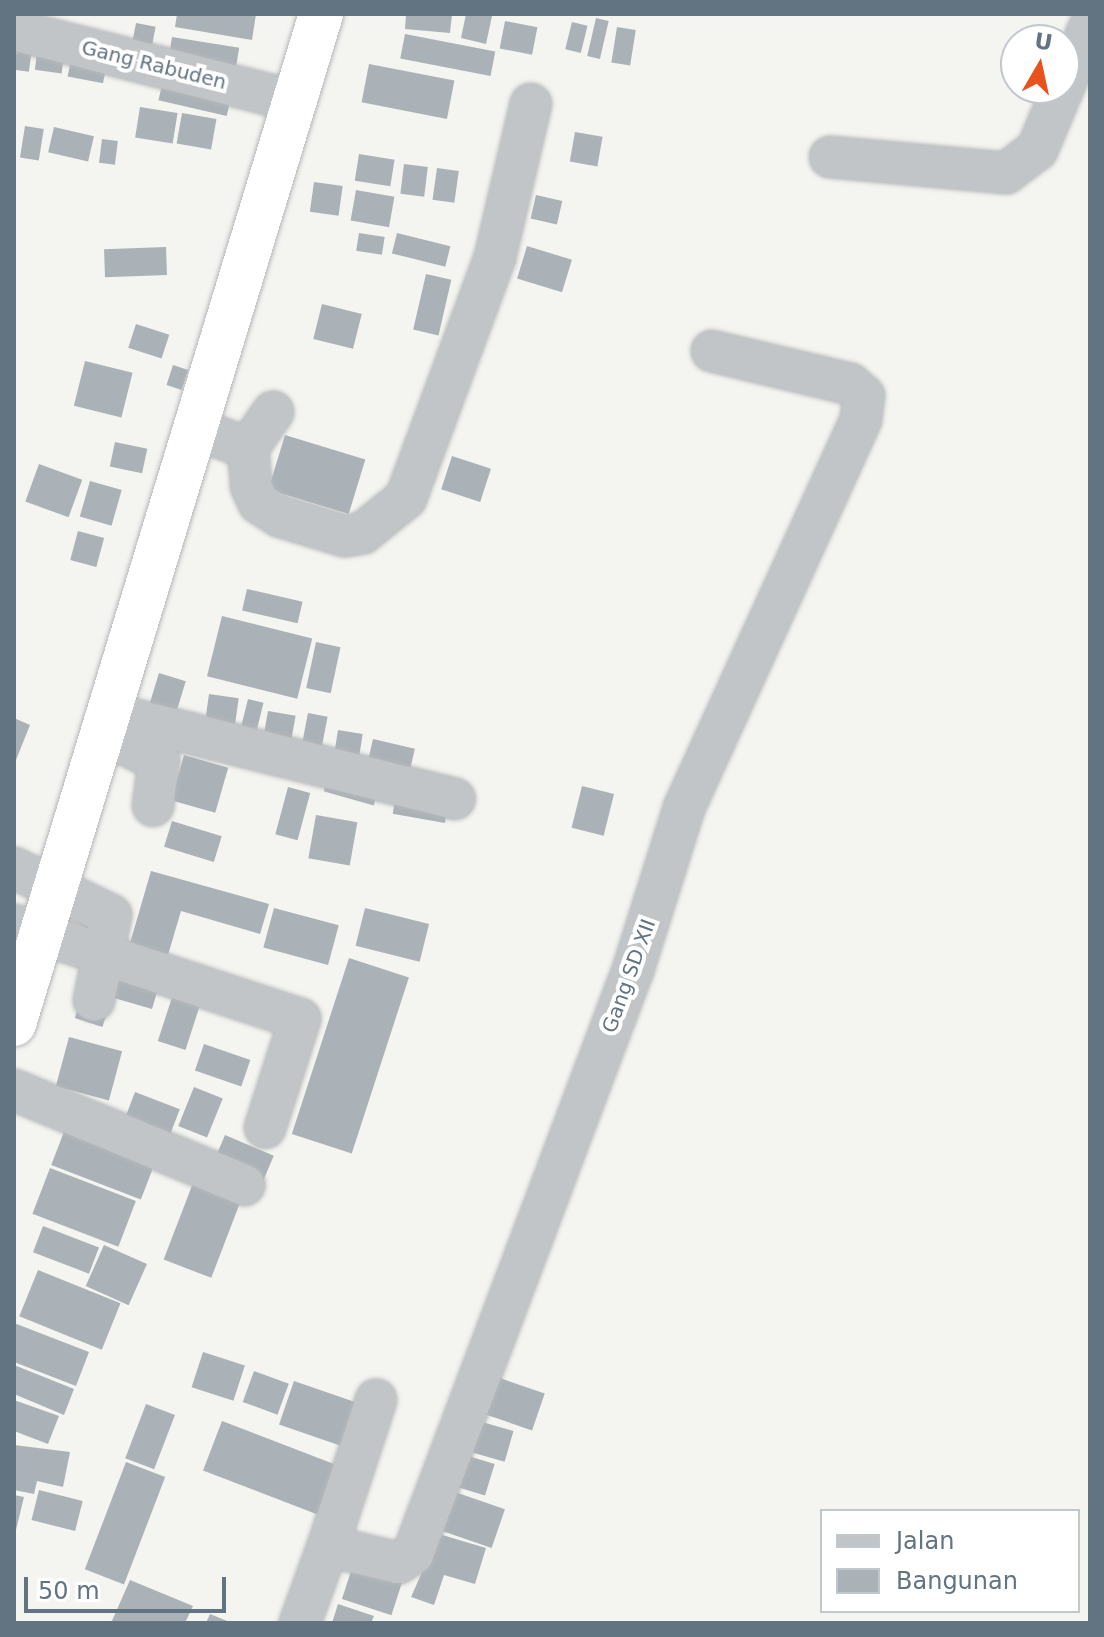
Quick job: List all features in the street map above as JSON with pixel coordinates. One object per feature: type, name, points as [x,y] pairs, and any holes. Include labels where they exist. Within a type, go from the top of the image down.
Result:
[{"type":"highway","points":[[14,1024],[28,930],[56,890],[109,724],[321,14]]},
{"type":"street","points":[[1080,49],[1090,26]]},
{"type":"street","name":"Gang Rabuden","points":[[14,30],[294,101]]},
{"type":"street","points":[[273,412],[248,448],[251,486],[259,503],[279,516],[354,534],[406,498],[495,257],[531,104]]},
{"type":"street","points":[[830,157],[1006,173],[1037,150],[1057,104]]},
{"type":"street","name":"Gang SD XII","points":[[328,1546],[398,1563],[413,1554],[633,970],[684,808],[861,419],[864,396],[850,384],[712,351]]},
{"type":"street","points":[[196,429],[248,448]]},
{"type":"street","points":[[109,724],[455,799]]},
{"type":"street","points":[[109,724],[159,761],[153,806]]},
{"type":"street","points":[[14,868],[111,915],[94,1000]]},
{"type":"street","points":[[28,930],[300,1019],[265,1128]]},
{"type":"street","points":[[14,1090],[244,1185]]},
{"type":"street","points":[[300,1623],[376,1400]]},
{"type":"building","points":[[177,14],[256,14],[252,40],[175,27]]},
{"type":"building","points":[[406,14],[452,14],[450,33],[405,29]]},
{"type":"building","points":[[466,14],[492,16],[486,44],[461,38]]},
{"type":"building","points":[[596,18],[609,21],[600,59],[587,56]]},
{"type":"building","points":[[505,21],[537,27],[532,55],[500,48]]},
{"type":"building","points":[[572,22],[588,26],[581,53],[565,49]]},
{"type":"building","points":[[136,23],[156,27],[150,56],[130,52]]},
{"type":"building","points":[[617,27],[636,30],[630,66],[611,63]]},
{"type":"building","points":[[19,34],[34,36],[29,72],[14,70]]},
{"type":"building","points":[[405,34],[495,52],[491,76],[400,59]]},
{"type":"building","points":[[172,37],[239,48],[235,71],[168,61]]},
{"type":"building","points":[[39,40],[66,44],[62,73],[35,70]]},
{"type":"building","points":[[73,49],[108,56],[103,83],[68,76]]},
{"type":"building","points":[[369,64],[454,81],[447,119],[362,102]]},
{"type":"building","points":[[165,72],[233,88],[227,116],[158,100]]},
{"type":"building","points":[[140,107],[178,113],[173,144],[135,138]]},
{"type":"building","points":[[182,113],[216,119],[211,150],[177,144]]},
{"type":"building","points":[[25,126],[44,129],[39,161],[20,158]]},
{"type":"building","points":[[54,127],[94,136],[88,162],[48,152]]},
{"type":"building","points":[[575,132],[603,137],[597,166],[570,162]]},
{"type":"building","points":[[102,139],[118,141],[115,165],[99,163]]},
{"type":"building","points":[[359,154],[395,160],[390,186],[355,181]]},
{"type":"building","points":[[404,164],[428,167],[424,197],[400,194]]},
{"type":"building","points":[[437,168],[459,171],[454,203],[433,200]]},
{"type":"building","points":[[314,182],[343,186],[339,216],[310,212]]},
{"type":"building","points":[[356,190],[394,197],[389,227],[351,221]]},
{"type":"building","points":[[536,195],[562,201],[557,224],[531,218]]},
{"type":"building","points":[[359,233],[385,237],[382,255],[356,251]]},
{"type":"building","points":[[397,233],[450,246],[445,267],[392,253]]},
{"type":"building","points":[[527,246],[572,260],[562,292],[517,279]]},
{"type":"building","points":[[166,247],[167,275],[105,277],[104,249]]},
{"type":"building","points":[[426,274],[451,280],[439,335],[413,330]]},
{"type":"building","points":[[322,304],[362,314],[353,349],[313,339]]},
{"type":"building","points":[[136,324],[169,335],[162,359],[128,348]]},
{"type":"building","points":[[85,361],[133,373],[121,417],[74,406]]},
{"type":"building","points":[[173,365],[188,370],[182,390],[167,385]]},
{"type":"building","points":[[285,435],[365,460],[349,514],[268,490]]},
{"type":"building","points":[[115,442],[147,449],[142,473],[110,466]]},
{"type":"building","points":[[452,456],[491,469],[480,502],[441,489]]},
{"type":"building","points":[[39,464],[82,480],[69,517],[25,502]]},
{"type":"building","points":[[90,481],[122,490],[112,526],[80,517]]},
{"type":"building","points":[[78,531],[104,538],[96,567],[70,560]]},
{"type":"building","points":[[247,589],[303,602],[298,623],[242,610]]},
{"type":"building","points":[[222,616],[312,638],[297,699],[207,676]]},
{"type":"building","points":[[316,642],[340,647],[331,693],[306,688]]},
{"type":"building","points":[[159,673],[186,681],[175,718],[148,709]]},
{"type":"building","points":[[209,694],[239,698],[234,730],[205,726]]},
{"type":"building","points":[[248,699],[264,703],[254,742],[238,738]]},
{"type":"building","points":[[268,711],[296,716],[289,750],[262,745]]},
{"type":"building","points":[[308,713],[328,717],[321,749],[302,745]]},
{"type":"building","points":[[14,718],[30,725],[14,765]]},
{"type":"building","points":[[338,730],[363,734],[358,765],[333,761]]},
{"type":"building","points":[[373,739],[415,749],[408,780],[366,770]]},
{"type":"building","points":[[184,755],[228,768],[215,813],[171,800]]},
{"type":"building","points":[[329,773],[379,787],[374,806],[324,791]]},
{"type":"building","points":[[582,786],[614,794],[604,836],[572,828]]},
{"type":"building","points":[[288,787],[310,793],[298,840],[275,834]]},
{"type":"building","points":[[396,795],[448,804],[445,823],[393,814]]},
{"type":"building","points":[[316,815],[357,822],[350,866],[308,858]]},
{"type":"building","points":[[172,821],[222,836],[214,862],[164,847]]},
{"type":"building","points":[[151,871],[269,904],[260,934],[181,911],[152,1009],[114,998]]},
{"type":"building","points":[[274,908],[339,925],[328,965],[263,948]]},
{"type":"building","points":[[365,908],[429,924],[420,962],[356,946]]},
{"type":"building","points":[[349,958],[409,977],[352,1153],[292,1134]]},
{"type":"building","points":[[177,982],[205,991],[185,1050],[158,1041]]},
{"type":"building","points":[[81,999],[109,1008],[102,1027],[75,1018]]},
{"type":"building","points":[[69,1037],[122,1051],[109,1100],[56,1086]]},
{"type":"building","points":[[204,1044],[250,1060],[241,1086],[195,1070]]},
{"type":"building","points":[[194,1087],[223,1099],[207,1138],[178,1126]]},
{"type":"building","points":[[135,1092],[180,1109],[167,1142],[122,1125]]},
{"type":"building","points":[[67,1124],[157,1158],[141,1199],[51,1165]]},
{"type":"building","points":[[225,1135],[274,1156],[261,1186],[212,1165]]},
{"type":"building","points":[[50,1168],[136,1201],[118,1247],[32,1214]]},
{"type":"building","points":[[193,1183],[241,1201],[211,1278],[164,1260]]},
{"type":"building","points":[[43,1226],[99,1248],[89,1274],[33,1252]]},
{"type":"building","points":[[104,1245],[147,1264],[129,1305],[86,1286]]},
{"type":"building","points":[[38,1270],[121,1303],[102,1350],[19,1316]]},
{"type":"building","points":[[14,1323],[89,1352],[76,1386],[14,1362]]},
{"type":"building","points":[[203,1352],[245,1366],[233,1401],[192,1387]]},
{"type":"building","points":[[14,1365],[74,1389],[64,1415],[14,1394]]},
{"type":"building","points":[[254,1371],[289,1384],[277,1415],[243,1402]]},
{"type":"building","points":[[488,1374],[545,1394],[532,1430],[475,1411]]},
{"type":"building","points":[[294,1381],[369,1407],[354,1450],[279,1424]]},
{"type":"building","points":[[14,1400],[59,1416],[48,1444],[14,1431]]},
{"type":"building","points":[[146,1404],[175,1415],[154,1469],[125,1458]]},
{"type":"building","points":[[475,1420],[513,1431],[505,1462],[466,1451]]},
{"type":"building","points":[[222,1421],[344,1468],[325,1517],[203,1470]]},
{"type":"building","points":[[14,1445],[70,1452],[63,1487],[37,1481],[34,1494],[14,1490]]},
{"type":"building","points":[[465,1455],[495,1464],[485,1496],[455,1487]]},
{"type":"building","points":[[126,1462],[165,1477],[124,1584],[85,1569]]},
{"type":"building","points":[[39,1490],[83,1501],[75,1531],[32,1520]]},
{"type":"building","points":[[452,1491],[505,1509],[492,1548],[439,1530]]},
{"type":"building","points":[[14,1495],[24,1497],[15,1534],[14,1534]]},
{"type":"building","points":[[439,1534],[486,1548],[475,1584],[444,1575],[434,1605],[411,1597]]},
{"type":"building","points":[[354,1562],[403,1578],[391,1615],[342,1599]]},
{"type":"building","points":[[130,1580],[193,1606],[185,1623],[111,1623]]},
{"type":"building","points":[[338,1604],[374,1616],[371,1623],[332,1623]]},
{"type":"building","points":[[210,1614],[232,1623],[206,1623]]}]
